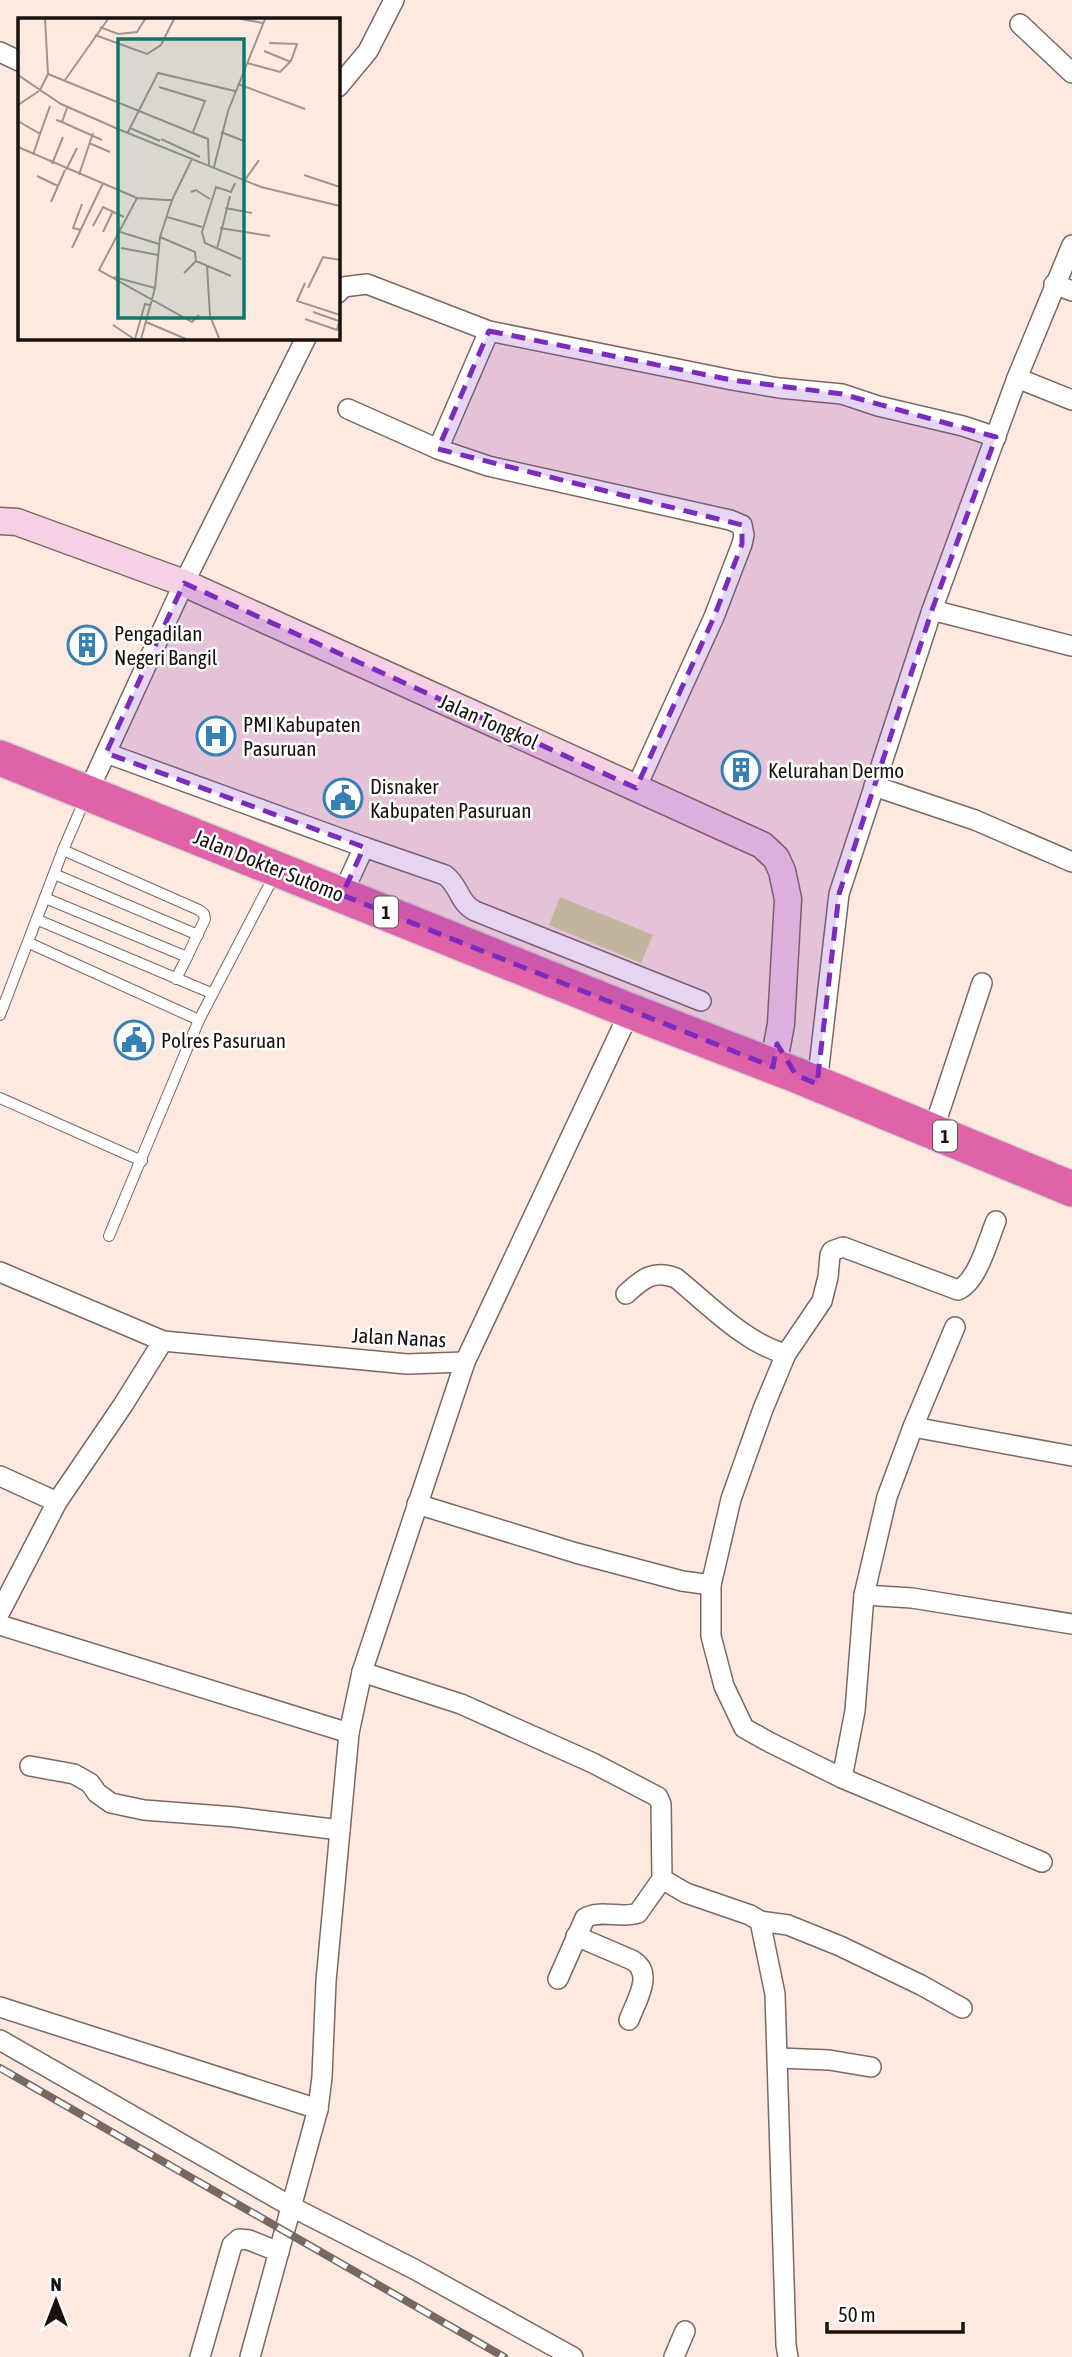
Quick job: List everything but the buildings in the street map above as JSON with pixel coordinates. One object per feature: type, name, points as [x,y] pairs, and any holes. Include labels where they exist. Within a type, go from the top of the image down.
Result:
[{"type":"highway","name":"Jalan Dokter Sutomo","points":[[0,758],[630,1012],[797,1076]]},
{"type":"highway","name":"1","points":[[797,1076],[1072,1189]]},
{"type":"street","points":[[340,85],[369,51],[394,0]]},
{"type":"street","points":[[1020,24],[1072,73]]},
{"type":"street","points":[[0,52],[18,61]]},
{"type":"street","points":[[797,1076],[839,894],[932,610],[990,435],[1063,288],[1072,245]]},
{"type":"street","points":[[340,291],[343,288],[367,284],[489,331],[755,384],[842,394],[990,435]]},
{"type":"street","points":[[438,449],[489,331]]},
{"type":"street","points":[[88,792],[184,583],[305,340]]},
{"type":"street","points":[[1017,378],[1072,400]]},
{"type":"street","points":[[348,409],[438,449],[488,466],[638,498],[741,525],[744,535],[742,544],[714,617],[636,788]]},
{"type":"street","name":"Jalan Tongkol","points":[[0,521],[17,522],[184,583],[762,845],[776,858],[786,882],[788,899],[781,1024],[797,1076]]},
{"type":"street","points":[[932,610],[1072,646]]},
{"type":"street","points":[[106,753],[445,875],[454,881],[465,906],[475,911],[701,1001]]},
{"type":"street","points":[[874,786],[975,820],[1072,862]]},
{"type":"street","points":[[342,895],[364,847]]},
{"type":"street","points":[[933,1131],[982,982]]},
{"type":"street","name":"Jalan Nanas","points":[[0,1272],[163,1341],[407,1364],[465,1362],[630,1012]]},
{"type":"street","points":[[996,1221],[973,1277],[958,1290],[843,1247],[837,1248],[830,1255],[822,1301],[778,1352],[706,1585],[715,1653],[724,1686],[744,1728],[842,1778],[1042,1862]]},
{"type":"street","points":[[626,1294],[643,1278],[654,1274],[676,1278],[751,1339],[778,1352]]},
{"type":"street","points":[[842,1778],[855,1711],[864,1595],[887,1497],[955,1327]]},
{"type":"street","points":[[0,1612],[57,1502],[124,1405],[163,1341]]},
{"type":"street","points":[[250,2357],[318,2109],[326,1981],[349,1733],[362,1672],[465,1362]]},
{"type":"street","points":[[913,1427],[1072,1456]]},
{"type":"street","points":[[0,1476],[57,1502]]},
{"type":"street","points":[[417,1504],[576,1553],[706,1585]]},
{"type":"street","points":[[864,1595],[912,1598],[1072,1624]]},
{"type":"street","points":[[0,1626],[349,1733]]},
{"type":"street","points":[[362,1672],[461,1704],[593,1763],[658,1797],[661,1804],[662,1879],[638,1913],[589,1915],[581,1923],[558,1979]]},
{"type":"street","points":[[30,1766],[74,1774],[90,1783],[97,1793],[111,1803],[144,1810],[235,1817],[340,1830]]},
{"type":"street","points":[[662,1879],[686,1893],[840,1946],[962,2008]]},
{"type":"street","points":[[769,1922],[775,1994],[788,2058],[788,2357]]},
{"type":"street","points":[[576,1936],[632,1959],[644,1972],[644,1980],[629,2020]]},
{"type":"street","points":[[0,2007],[318,2109]]},
{"type":"street","points":[[0,2040],[292,2207],[414,2269],[573,2357]]},
{"type":"street","points":[[788,2058],[829,2060],[871,2067]]},
{"type":"street","points":[[200,2357],[232,2245],[239,2239],[249,2240],[279,2252]]},
{"type":"street","points":[[674,2357],[685,2331]]},
{"type":"lane","points":[[0,1016],[88,792]]},
{"type":"lane","points":[[63,850],[204,914],[205,919],[176,979]]},
{"type":"lane","points":[[109,1236],[211,993],[277,869]]},
{"type":"lane","points":[[54,874],[198,935]]},
{"type":"lane","points":[[45,898],[187,957]]},
{"type":"lane","points":[[38,919],[211,993]]},
{"type":"lane","points":[[29,943],[199,1020]]},
{"type":"lane","points":[[0,1098],[142,1161]]},
{"type":"highlighted area","points":[[489,331],[732,380],[842,394],[996,437],[932,610],[839,894],[817,1084],[796,1075],[777,1044],[773,1067],[342,895],[364,847],[106,753],[184,583],[636,788],[714,617],[742,544],[742,525],[438,449]]},
{"type":"green space","points":[[560,897],[653,935],[641,963],[549,925]]},
{"type":"railway","points":[[0,2068],[504,2357]]},
{"type":"place","name":"Pengadilan Negeri Bangil","points":[[87,645]]},
{"type":"place","name":"PMI Kabupaten Pasuruan","points":[[216,736]]},
{"type":"place","name":"Kelurahan Dermo","points":[[741,770]]},
{"type":"place","name":"Disnaker Kabupaten Pasuruan","points":[[343,798]]},
{"type":"place","name":"Polres Pasuruan","points":[[134,1040]]}]
